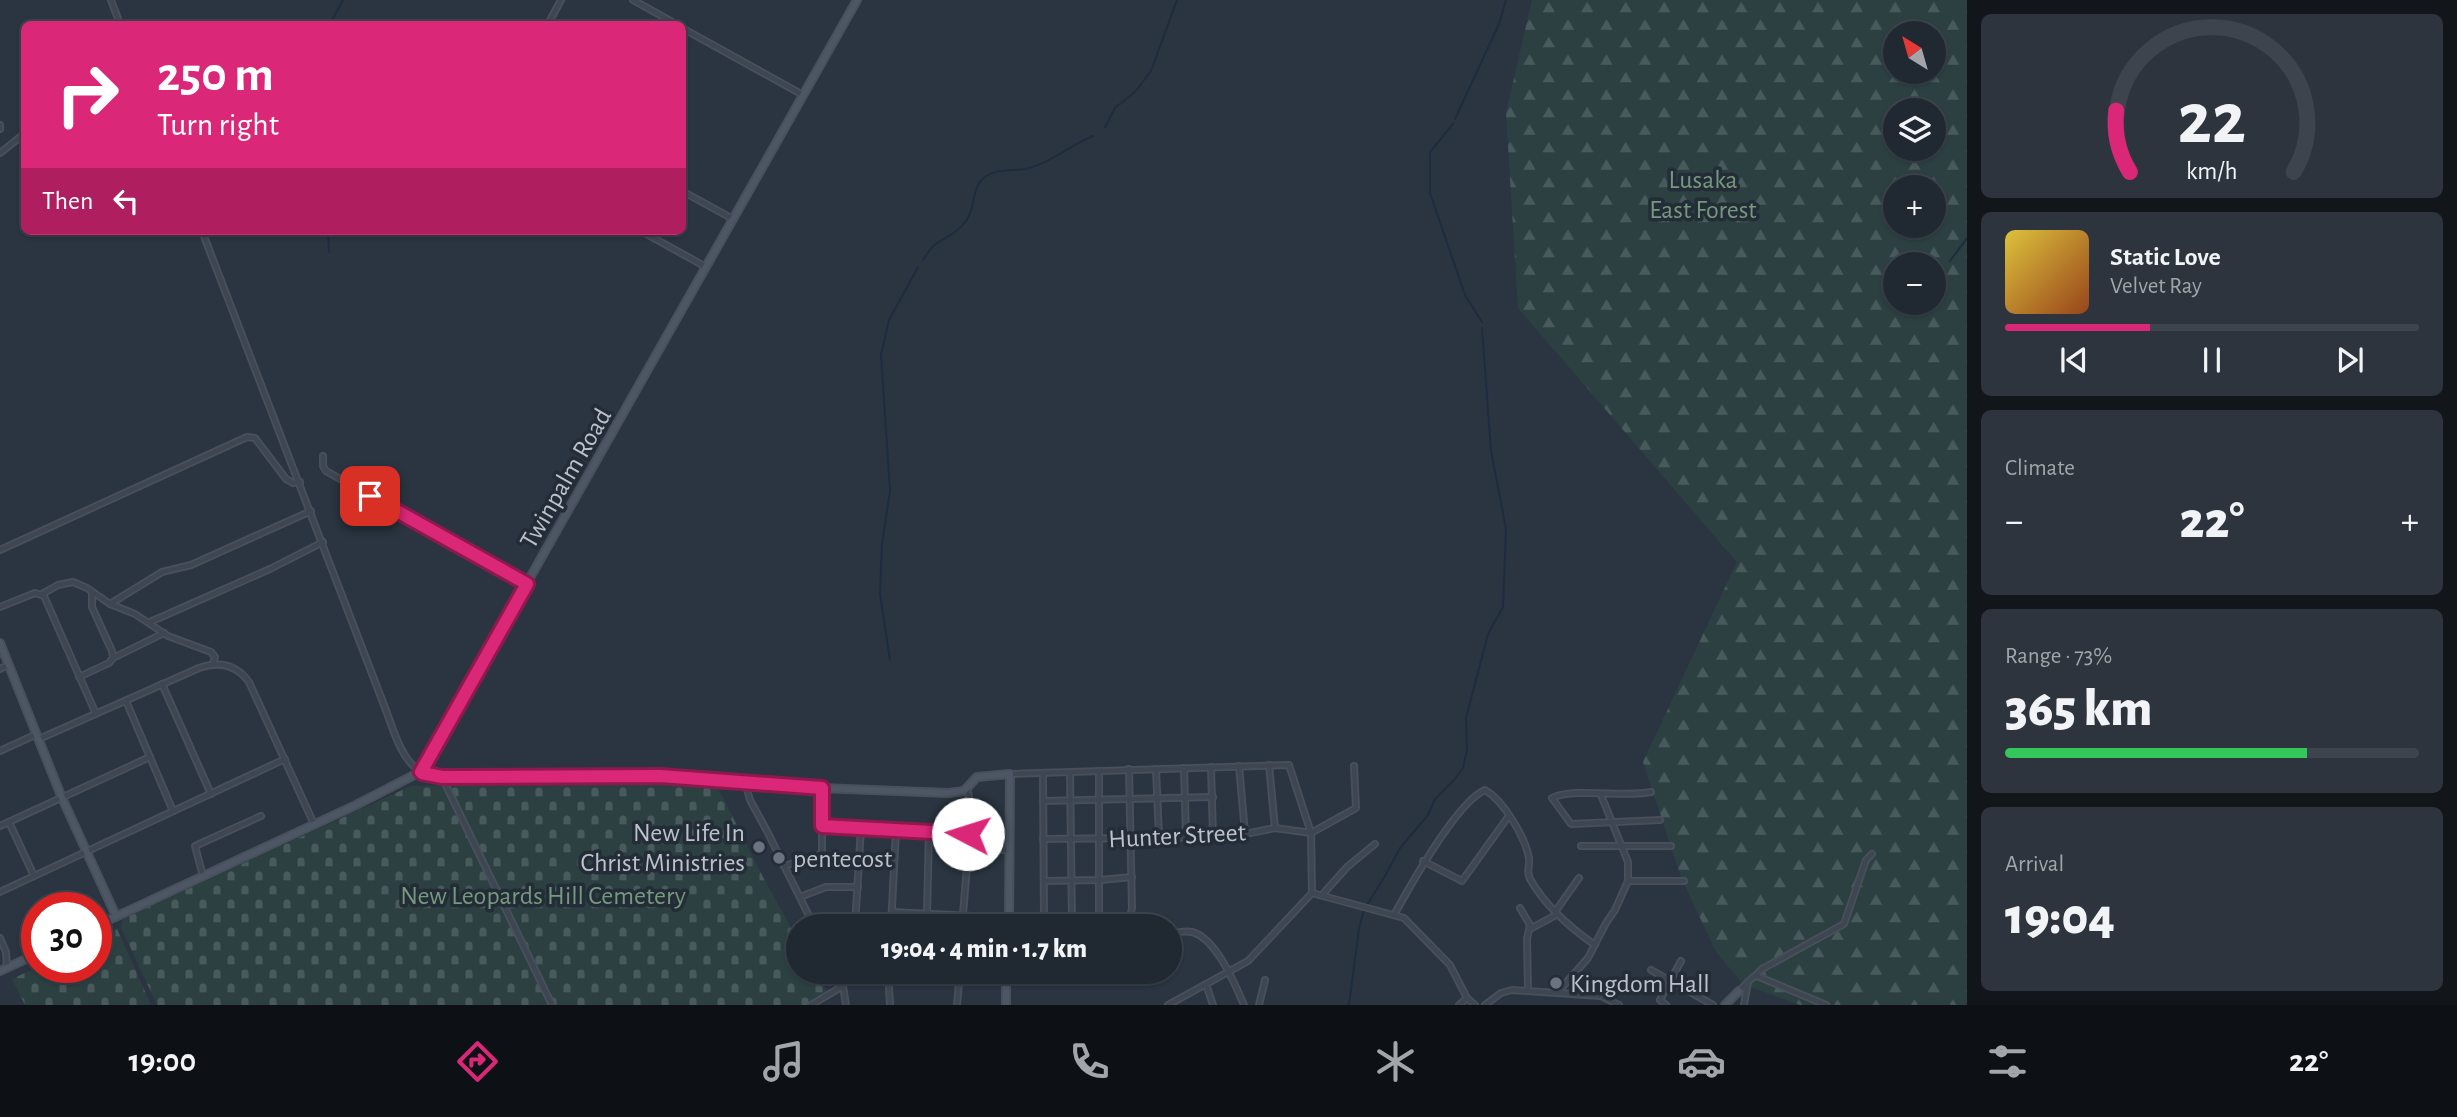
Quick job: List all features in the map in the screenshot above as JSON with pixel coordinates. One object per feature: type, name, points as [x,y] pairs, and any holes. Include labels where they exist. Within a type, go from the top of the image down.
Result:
[{"type":"main road","name":"Twinpalm Road","points":[[421,772],[857,0]]},
{"type":"main road","points":[[0,643],[62,798],[116,916]]},
{"type":"main road","points":[[112,918],[421,772],[442,777],[635,775],[822,788],[948,793],[967,789],[977,777],[1010,774],[1009,914]]},
{"type":"main road","points":[[3,970],[21,962]]},
{"type":"main road","points":[[1006,984],[1006,1005]]},
{"type":"main road","points":[[1725,1005],[1739,991]]},
{"type":"street","points":[[111,0],[119,21]]},
{"type":"street","points":[[550,21],[561,0]]},
{"type":"street","points":[[634,0],[671,21]]},
{"type":"street","points":[[686,30],[803,96]]},
{"type":"street","points":[[0,153],[21,136]]},
{"type":"street","points":[[686,193],[733,219]]},
{"type":"street","points":[[204,235],[393,726],[409,761],[421,772]]},
{"type":"street","points":[[648,235],[706,267]]},
{"type":"street","points":[[0,550],[247,437],[255,438],[286,480],[300,482]]},
{"type":"street","points":[[323,456],[326,471],[527,584]]},
{"type":"street","points":[[110,604],[162,572],[191,565],[311,511]]},
{"type":"street","points":[[149,622],[270,569],[323,542]]},
{"type":"street","points":[[0,607],[36,593],[42,594],[58,585],[77,583],[164,633],[211,652],[215,657],[212,663]]},
{"type":"street","points":[[93,592],[92,607],[113,658]]},
{"type":"street","points":[[42,594],[96,714]]},
{"type":"street","points":[[79,677],[164,633]]},
{"type":"street","points":[[0,751],[96,714],[212,663],[228,666],[245,676],[249,682],[314,824]]},
{"type":"street","points":[[0,669],[8,664]]},
{"type":"street","points":[[162,684],[211,794]]},
{"type":"street","points":[[126,701],[173,811]]},
{"type":"street","points":[[0,825],[150,757]]},
{"type":"street","points":[[0,892],[285,759]]},
{"type":"street","points":[[1269,765],[1275,828]]},
{"type":"street","points":[[1010,774],[1289,765],[1311,833],[1312,893],[1254,956],[1168,1005]]},
{"type":"street","points":[[1239,766],[1245,833]]},
{"type":"street","points":[[1311,833],[1356,808],[1354,766]]},
{"type":"street","points":[[1211,767],[1213,836]]},
{"type":"street","points":[[1184,768],[1186,837]]},
{"type":"street","points":[[1129,769],[1130,914]]},
{"type":"street","points":[[1156,769],[1159,837]]},
{"type":"street","points":[[1099,771],[1099,914]]},
{"type":"street","points":[[1070,772],[1072,914]]},
{"type":"street","points":[[1043,773],[1044,914]]},
{"type":"street","points":[[442,777],[552,1005]]},
{"type":"street","points":[[745,781],[750,800],[808,914]]},
{"type":"street","points":[[784,866],[820,854],[823,848],[822,788]]},
{"type":"street","points":[[896,830],[892,912],[963,914],[969,849],[967,789]]},
{"type":"street","points":[[1394,915],[1423,861],[1469,802],[1478,793],[1488,792],[1521,835],[1529,860],[1529,877],[1555,914],[1595,945]]},
{"type":"street","points":[[1651,792],[1634,795],[1577,794],[1552,798],[1571,824],[1660,820]]},
{"type":"street","points":[[1558,992],[1588,958],[1615,911],[1628,880],[1628,862],[1601,795]]},
{"type":"street","points":[[1043,801],[1213,797]]},
{"type":"street","points":[[203,876],[195,846],[261,816]]},
{"type":"street","points":[[1423,861],[1462,881],[1508,817]]},
{"type":"street","points":[[9,822],[34,876]]},
{"type":"street","points":[[822,826],[968,834]]},
{"type":"street","points":[[856,914],[861,828]]},
{"type":"street","name":"Hunter Street","points":[[1043,839],[1230,837],[1275,828],[1311,833]]},
{"type":"street","points":[[927,913],[929,831]]},
{"type":"street","points":[[1322,895],[1347,867],[1376,844]]},
{"type":"street","points":[[1581,846],[1671,846]]},
{"type":"street","points":[[969,849],[1011,850]]},
{"type":"street","points":[[1739,991],[1762,969],[1844,925],[1866,860],[1872,853]]},
{"type":"street","points":[[1044,881],[1132,877]]},
{"type":"street","points":[[1530,929],[1555,914],[1579,878]]},
{"type":"street","points":[[1628,880],[1684,881]]},
{"type":"street","points":[[800,897],[826,887],[858,887]]},
{"type":"street","points":[[1312,893],[1366,906],[1407,921],[1450,965],[1467,998],[1475,1005]]},
{"type":"street","points":[[1520,908],[1530,922],[1527,939],[1528,991]]},
{"type":"street","points":[[1182,932],[1197,934],[1205,940],[1229,972],[1244,1005]]},
{"type":"street","points":[[0,938],[6,952],[3,970]]},
{"type":"street","points":[[1666,1005],[1660,1000],[1681,961]]},
{"type":"street","points":[[1651,970],[1713,1005]]},
{"type":"street","points":[[1755,976],[1826,1005]]},
{"type":"street","points":[[1259,1005],[1265,980]]},
{"type":"street","points":[[1744,1005],[1749,981]]},
{"type":"street","points":[[889,984],[890,1005]]},
{"type":"street","points":[[957,1005],[959,984]]},
{"type":"street","points":[[1206,984],[1213,1005]]},
{"type":"street","points":[[814,1004],[843,985],[845,1005]]},
{"type":"street","points":[[1485,1005],[1505,991],[1558,992],[1604,997],[1619,1005]]},
{"type":"street","points":[[1459,1005],[1467,998]]},
{"type":"green space","name":"Lusaka East Forest","points":[[1532,0],[1967,0],[1967,1005],[1800,1005],[1743,984],[1716,952],[1681,877],[1643,762],[1737,562],[1518,308],[1506,113]]},
{"type":"green space","name":"New Leopards Hill Cemetery","points":[[716,784],[786,918],[786,984],[823,984],[830,997],[816,1005],[157,1005],[121,927],[123,919],[411,786]]},
{"type":"green space","points":[[117,929],[151,1005],[25,1005],[12,979],[21,975],[21,983],[112,983],[112,931]]},
{"type":"waterway","points":[[332,21],[343,0]]},
{"type":"waterway","points":[[1105,127],[1115,108],[1135,92],[1151,71],[1177,0]]},
{"type":"waterway","points":[[1455,119],[1499,24],[1506,0]]},
{"type":"waterway","points":[[1453,124],[1430,152],[1430,193],[1465,295],[1482,322]]},
{"type":"waterway","points":[[923,260],[935,245],[966,221],[975,192],[989,174],[1035,166],[1093,136]]},
{"type":"waterway","points":[[328,235],[329,252]]},
{"type":"waterway","points":[[1950,261],[1967,238]]},
{"type":"waterway","points":[[890,660],[880,594],[882,544],[890,491],[881,355],[889,320],[918,267]]},
{"type":"waterway","points":[[1367,905],[1400,848],[1428,815],[1435,799],[1463,768],[1467,750],[1466,718],[1488,634],[1503,607],[1506,529],[1491,451],[1482,328]]},
{"type":"waterway","points":[[1349,1005],[1359,928],[1364,910]]},
{"type":"place","name":"New Life In Christ Ministries","points":[[759,847]]},
{"type":"place","name":"pentecost","points":[[779,858]]},
{"type":"place","name":"Kingdom Hall","points":[[1556,983]]},
{"type":"route","points":[[370,496],[527,584],[422,773],[442,777],[635,775],[713,778],[822,788],[822,826],[968,834]]}]
